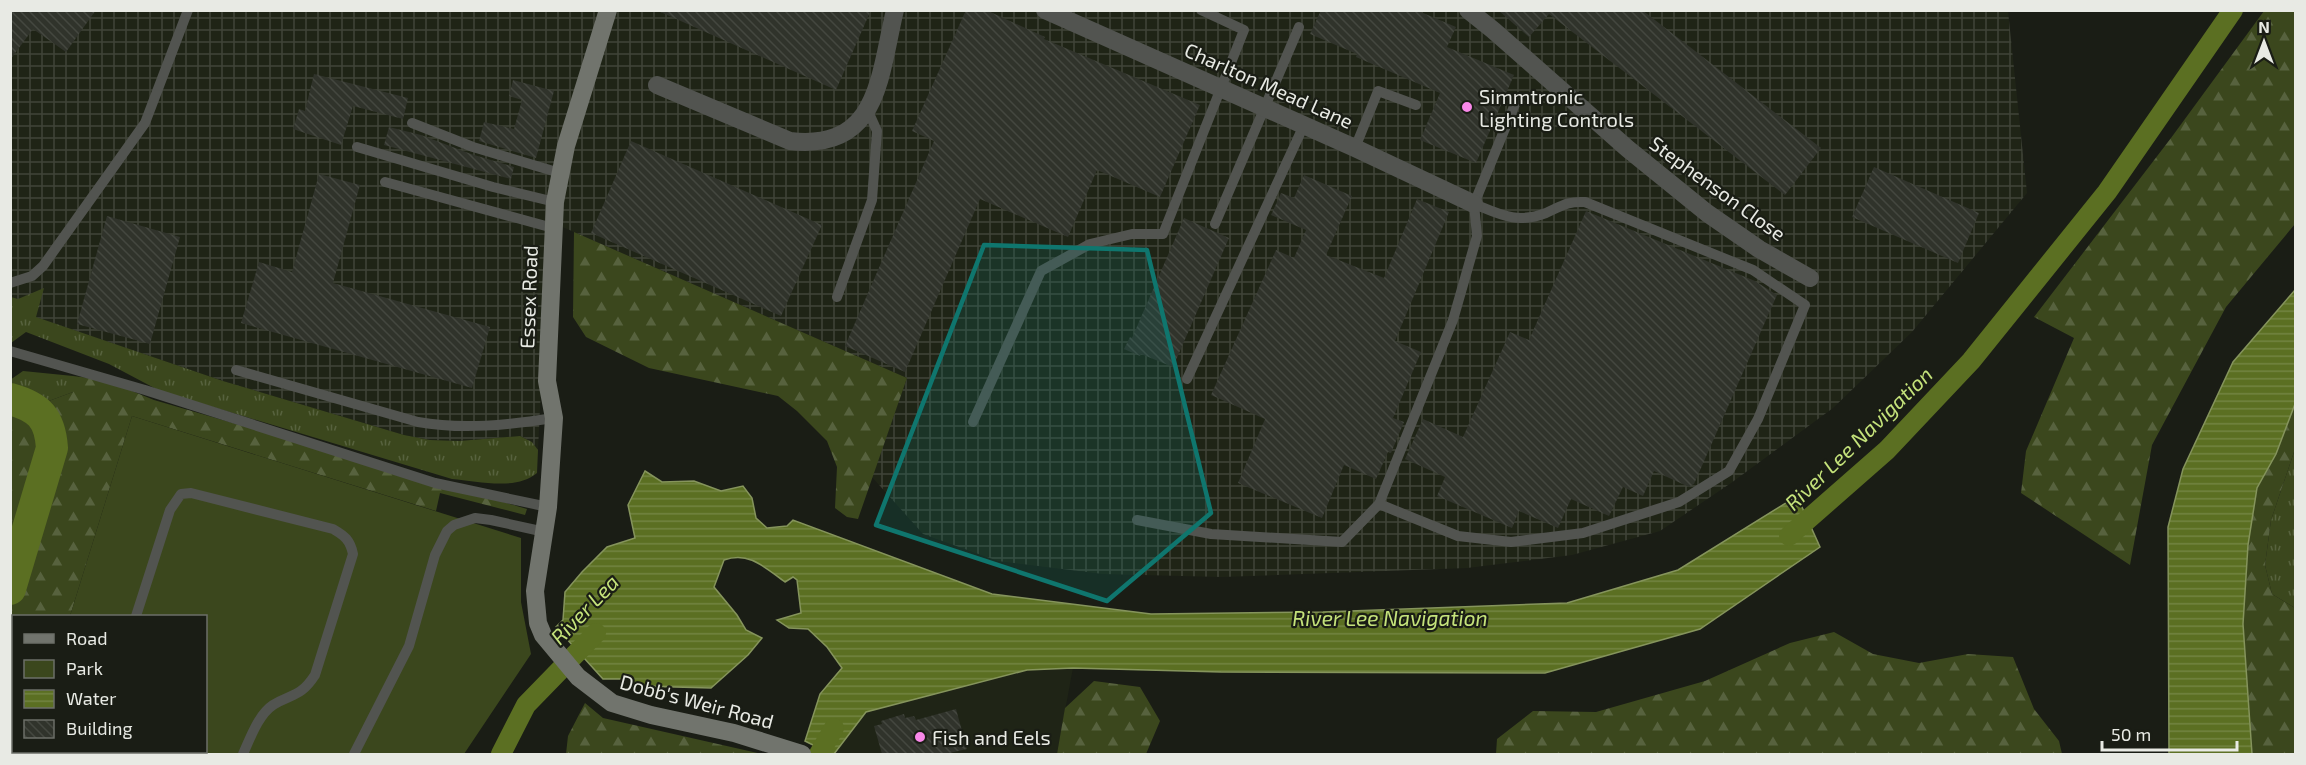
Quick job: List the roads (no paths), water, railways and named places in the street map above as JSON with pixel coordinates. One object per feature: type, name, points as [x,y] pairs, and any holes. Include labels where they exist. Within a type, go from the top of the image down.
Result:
[{"type":"street","name":"Essex Road","points":[[535,591],[548,507],[554,418],[548,381],[555,202],[560,172],[608,10]]},
{"type":"street","points":[[657,85],[790,141],[812,144],[836,139],[854,127],[868,111],[876,92],[895,10]]},
{"type":"street","name":"Charlton Mead Lane","points":[[1045,10],[1355,148],[1474,204]]},
{"type":"street","name":"Stephenson Close","points":[[1467,10],[1493,30],[1628,149],[1707,213],[1759,249],[1810,278]]},
{"type":"street","name":"Dobb's Weir Road","points":[[535,591],[536,614],[543,635],[578,677],[612,703],[624,708],[734,733],[801,754]]},
{"type":"lane","points":[[10,283],[32,276],[44,266],[144,123],[188,10]]},
{"type":"lane","points":[[973,422],[1041,271],[1090,244],[1132,234],[1163,234],[1244,30],[1201,10]]},
{"type":"lane","points":[[1215,224],[1299,27]]},
{"type":"lane","points":[[1355,148],[1378,91],[1416,105]]},
{"type":"lane","points":[[1137,520],[1211,534],[1341,542],[1379,504],[1453,320],[1477,236],[1474,204],[1515,104]]},
{"type":"lane","points":[[837,297],[872,200],[877,131],[868,111]]},
{"type":"lane","points":[[412,123],[473,147],[560,172]]},
{"type":"lane","points":[[1187,379],[1304,125]]},
{"type":"lane","points":[[357,147],[493,187],[555,202]]},
{"type":"lane","points":[[385,182],[553,228]]},
{"type":"lane","points":[[1379,504],[1458,536],[1511,542],[1583,533],[1679,502],[1729,471],[1758,419],[1805,305],[1753,270],[1585,201],[1570,201],[1546,213],[1525,219],[1506,218],[1474,204]]},
{"type":"lane","points":[[10,351],[144,390],[435,483],[548,507]]},
{"type":"lane","points":[[237,370],[418,422],[447,427],[518,424],[554,418]]},
{"type":"lane","points":[[136,615],[170,510],[181,494],[191,493],[333,529],[345,536],[351,544],[353,554],[315,675],[308,686],[297,695],[272,706],[262,717],[243,754]]},
{"type":"lane","points":[[354,754],[409,646],[435,555],[447,531],[454,525],[475,518],[544,532]]},
{"type":"water","points":[[2295,290],[2295,404],[2276,454],[2257,488],[2248,545],[2243,624],[2252,754],[2169,754],[2168,527],[2183,469],[2233,362]]},
{"type":"water","points":[[645,471],[662,482],[694,481],[721,491],[743,486],[752,498],[756,518],[767,528],[787,526],[793,520],[992,594],[1151,614],[1323,612],[1567,603],[1678,570],[1797,496],[1820,547],[1700,629],[1545,673],[1221,672],[1073,668],[1027,670],[866,712],[834,754],[831,754],[805,741],[820,694],[842,668],[827,647],[808,629],[789,628],[777,620],[801,613],[797,580],[793,577],[785,582],[749,559],[724,560],[714,587],[746,630],[762,638],[748,655],[711,688],[638,686],[629,679],[603,679],[556,627],[563,620],[565,592],[582,572],[607,547],[635,538],[628,505]]},
{"type":"waterway","name":"River Lee Navigation","points":[[1789,536],[1887,450],[1971,361],[2107,192],[2233,10]]},
{"type":"waterway","points":[[10,399],[29,406],[41,415],[49,429],[52,448],[10,589]]},
{"type":"waterway","name":"River Lea","points":[[501,754],[526,705],[596,633]]},
{"type":"waterway","name":"River Lee Navigation","points":[[819,754],[834,728]]},
{"type":"place","name":"Simmtronic Lighting Controls","points":[[1467,107]]},
{"type":"place","name":"Fish and Eels","points":[[920,737]]}]
